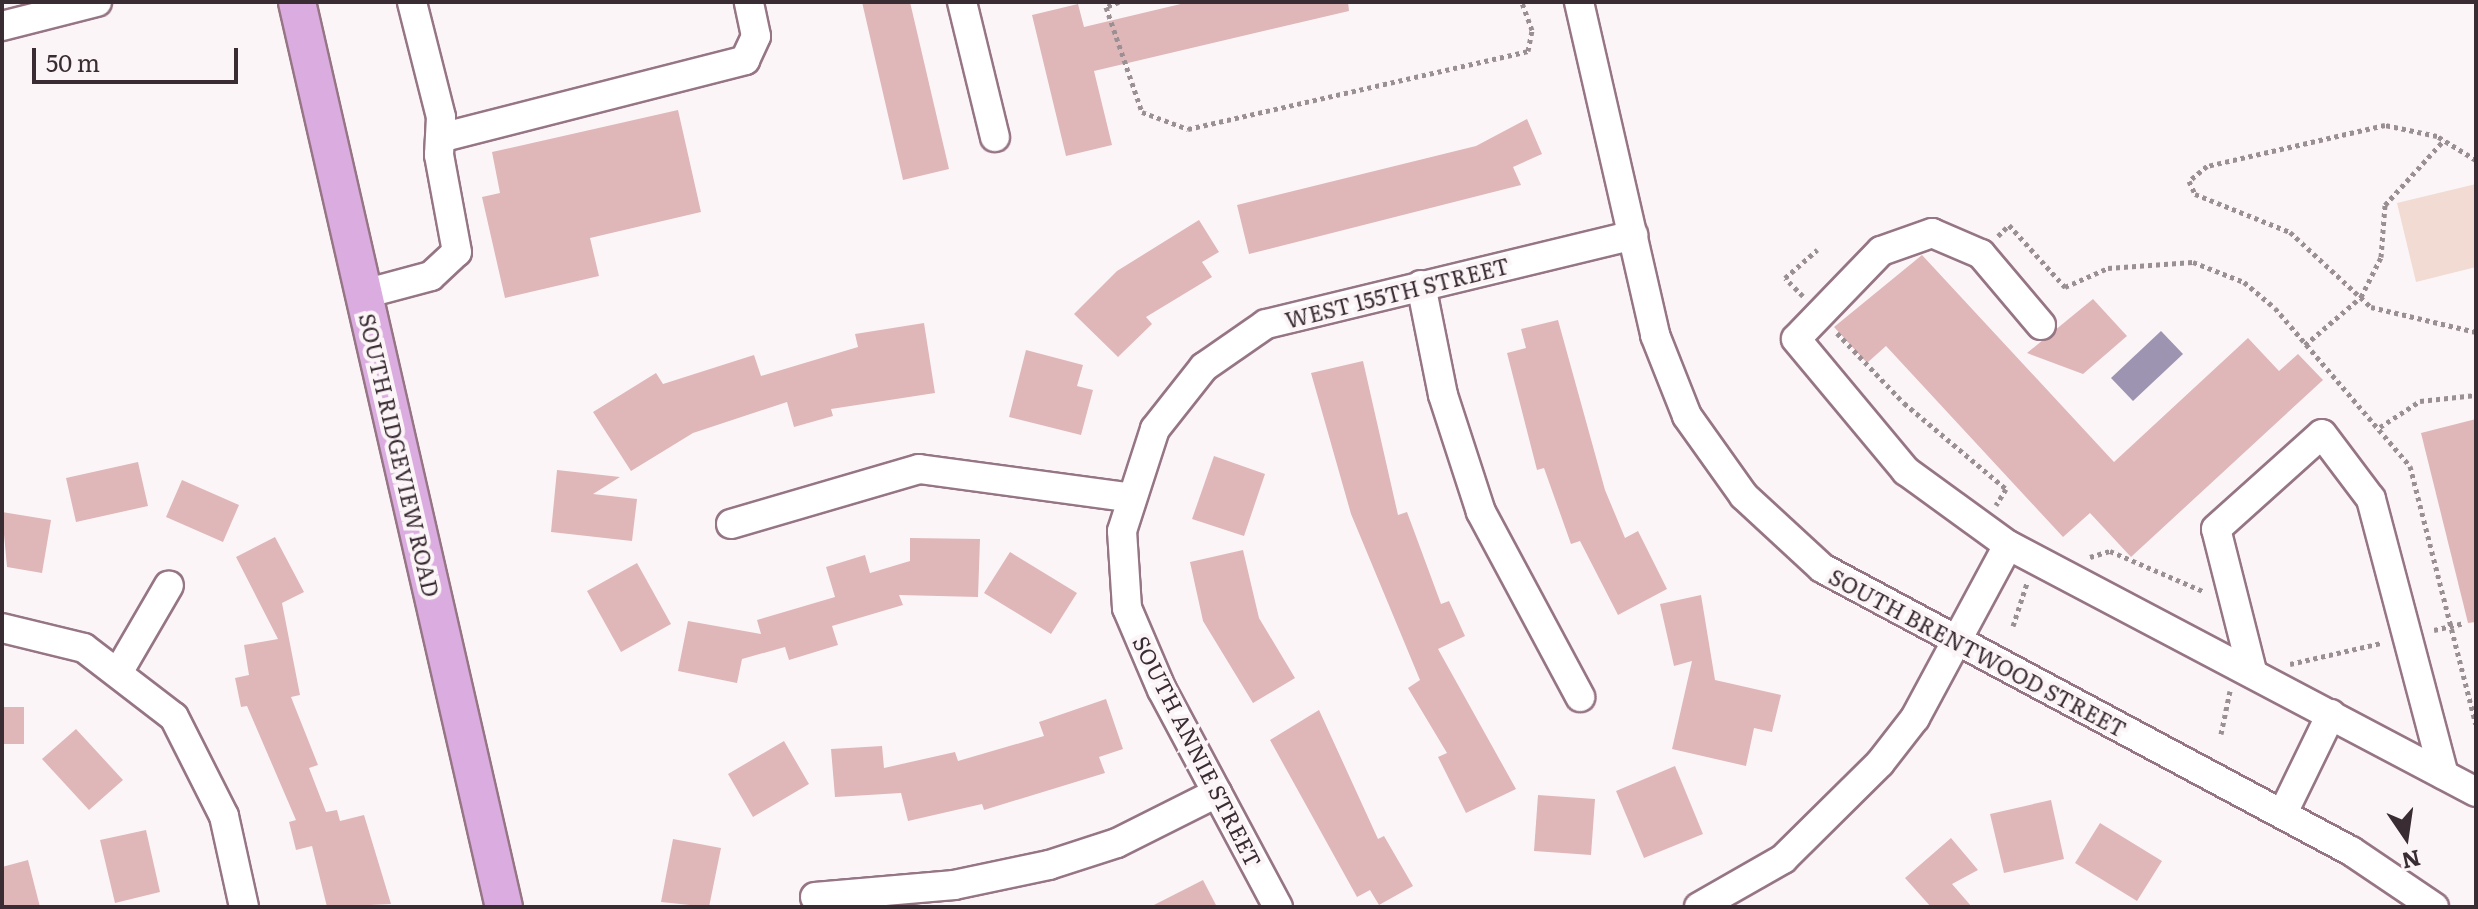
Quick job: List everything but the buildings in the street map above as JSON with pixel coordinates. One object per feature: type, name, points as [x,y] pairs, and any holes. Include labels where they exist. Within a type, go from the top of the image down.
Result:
[{"type":"main road","name":"SOUTH RIDGEVIEW ROAD","points":[[297,2],[504,907]]},
{"type":"street","points":[[2,26],[97,2]]},
{"type":"street","points":[[364,294],[431,276],[457,252],[440,138],[412,2]]},
{"type":"street","points":[[440,138],[745,60],[756,36],[749,2]]},
{"type":"street","points":[[962,2],[995,137]]},
{"type":"street","name":"SOUTH BRENTWOOD STREET","points":[[1579,2],[1655,335],[1687,416],[1744,496],[1822,568],[1958,643],[2283,813],[2434,907]]},
{"type":"street","points":[[2041,325],[1981,254],[1932,233],[1881,251],[1796,339],[1811,364],[1906,471],[2008,545],[2252,671],[2476,792]]},
{"type":"street","name":"WEST 155TH STREET","points":[[1127,497],[1177,395],[1236,343],[1315,307],[1633,235]]},
{"type":"street","points":[[1421,285],[1443,395],[1481,512],[1580,697]]},
{"type":"street","points":[[2252,671],[2216,529],[2322,434],[2371,499],[2444,775]]},
{"type":"street","points":[[731,524],[919,469],[1127,497]]},
{"type":"street","name":"SOUTH ANNIE STREET","points":[[1127,497],[1122,531],[1127,608],[1217,793],[1278,907]]},
{"type":"street","points":[[1699,907],[1783,859],[1832,816],[1915,718],[2008,545]]},
{"type":"street","points":[[119,671],[169,585]]},
{"type":"street","points":[[2,628],[84,648],[119,671],[174,717],[224,816],[244,907]]},
{"type":"street","points":[[2283,813],[2331,714]]},
{"type":"street","points":[[815,897],[954,885],[1049,865],[1117,843],[1217,793]]},
{"type":"path","points":[[1117,2],[1106,7],[1116,52],[1142,112],[1188,129],[1528,51],[1532,30],[1522,2]]},
{"type":"path","points":[[2476,160],[2444,140],[2385,125],[2192,172],[2195,194],[2290,232],[2361,297],[2412,319],[2476,332]]},
{"type":"path","points":[[2305,345],[2361,297],[2381,257],[2385,205],[2444,140]]},
{"type":"path","points":[[1981,254],[2009,225],[2065,287],[2108,268],[2193,262],[2244,282],[2380,427],[2410,466],[2476,724]]},
{"type":"path","points":[[1817,250],[1785,278],[1904,403],[2006,489],[1996,505],[2009,513]]},
{"type":"path","points":[[2380,427],[2420,401],[2476,395]]},
{"type":"path","points":[[2081,559],[2110,551],[2204,591],[2207,602]]},
{"type":"path","points":[[2244,641],[2286,665],[2464,623]]},
{"type":"shaded area","points":[[2476,184],[2476,267],[2416,282],[2397,203]]},
{"type":"shaded area","points":[[2161,331],[2183,354],[2133,401],[2111,378]]}]
